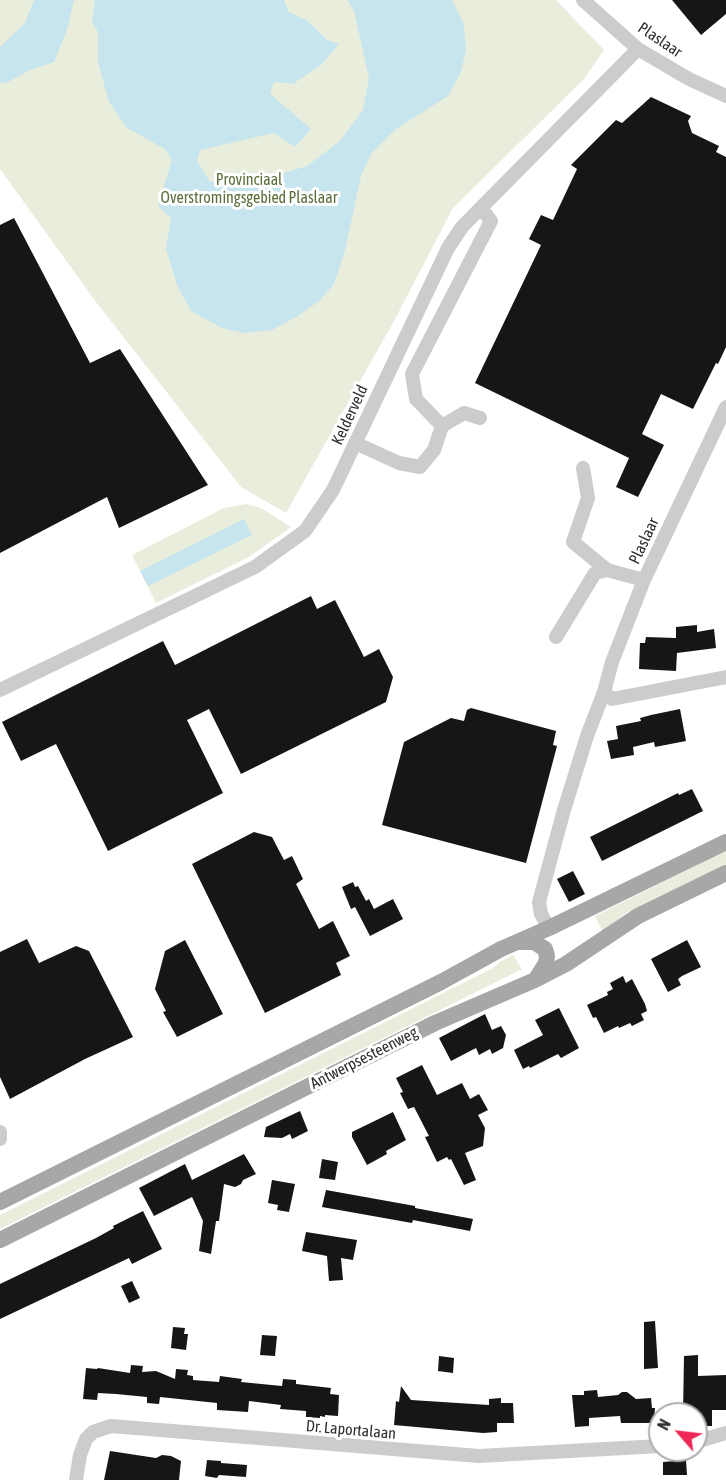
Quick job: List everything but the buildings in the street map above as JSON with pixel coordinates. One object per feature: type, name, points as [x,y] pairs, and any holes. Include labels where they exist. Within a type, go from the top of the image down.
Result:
[{"type":"main road","name":"Antwerpsesteenweg","points":[[1,1199],[518,942],[726,842]]},
{"type":"main road","name":"Antwerpsesteenweg","points":[[0,1240],[435,1023],[535,980],[566,964],[638,916],[726,873]]},
{"type":"main road","points":[[518,942],[534,942],[545,949],[546,963],[535,980]]},
{"type":"street","name":"Plaslaar","points":[[584,0],[638,49],[690,79],[726,96]]},
{"type":"street","name":"Kelderveld","points":[[0,690],[255,567],[305,531],[333,490],[448,248],[462,227],[638,49]]},
{"type":"street","points":[[442,426],[416,399],[412,374],[491,221],[481,207]]},
{"type":"street","name":"Plaslaar","points":[[549,928],[541,914],[539,902],[564,810],[612,662],[644,580],[726,407]]},
{"type":"street","points":[[355,443],[399,463],[420,466],[434,450],[442,426],[464,413],[480,418]]},
{"type":"street","points":[[583,468],[588,498],[573,542],[607,570],[644,580]]},
{"type":"street","points":[[556,637],[595,573],[607,570]]},
{"type":"street","points":[[604,692],[612,699],[726,677]]},
{"type":"street","points":[[0,1132],[0,1139]]},
{"type":"street","name":"Dr. Laportalaan","points":[[76,1480],[80,1455],[86,1439],[93,1432],[111,1426],[479,1456],[648,1447]]},
{"type":"street","points":[[708,1438],[726,1433]]},
{"type":"green space","name":"Provinciaal Overstromingsgebied Plaslaar","points":[[0,0],[556,0],[604,50],[584,79],[453,208],[395,319],[286,513],[241,487],[96,302],[0,169]]},
{"type":"green space","points":[[246,504],[261,508],[291,527],[249,557],[156,603],[132,555],[224,508]]},
{"type":"green space","points":[[726,851],[726,865],[626,913],[602,931],[595,916]]},
{"type":"green space","points":[[513,955],[522,969],[0,1229],[0,1215],[493,968]]},
{"type":"water","points":[[34,0],[74,0],[67,29],[54,62],[30,70],[6,83],[0,82],[0,47],[25,23]]},
{"type":"water","points":[[95,0],[284,0],[289,12],[308,21],[327,40],[339,44],[322,64],[293,84],[274,82],[270,94],[311,129],[295,147],[274,133],[200,150],[197,161],[210,182],[240,172],[277,175],[307,166],[340,141],[363,110],[369,78],[354,11],[347,0],[452,0],[463,22],[466,49],[461,72],[448,96],[396,129],[371,154],[361,176],[345,250],[334,284],[319,301],[298,316],[272,330],[244,333],[222,328],[191,311],[177,285],[166,249],[171,218],[158,206],[172,160],[165,149],[127,128],[109,102],[98,62],[98,32],[92,22]]},
{"type":"water","points":[[244,519],[252,535],[148,586],[140,571]]}]
